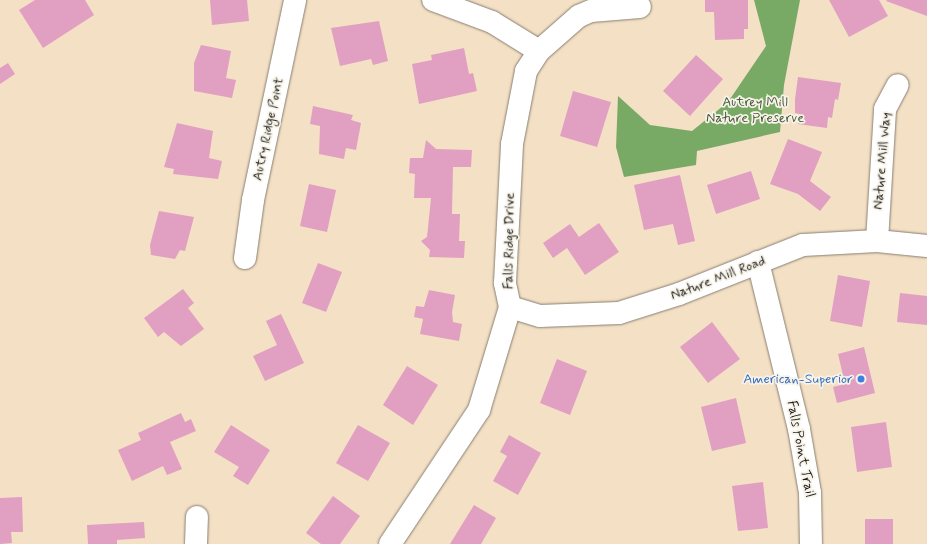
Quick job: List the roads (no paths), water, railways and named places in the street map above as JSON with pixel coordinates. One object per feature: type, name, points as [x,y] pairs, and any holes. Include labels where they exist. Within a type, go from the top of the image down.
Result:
[{"type":"street","name":"Autry Ridge Point","points":[[246,258],[253,200],[295,0]]},
{"type":"street","points":[[433,0],[492,22],[539,51]]},
{"type":"street","name":"Falls Ridge Drive","points":[[390,544],[479,410],[510,307],[505,283],[512,144],[526,71],[539,51],[585,14],[640,7]]},
{"type":"street","name":"Nature Mill Way","points":[[877,241],[884,109],[898,84]]},
{"type":"street","name":"Nature Mill Road","points":[[510,307],[540,316],[619,313],[679,294],[803,245],[877,241],[927,246]]},
{"type":"street","name":"Falls Point Trail","points":[[758,262],[799,429],[810,493],[811,544]]},
{"type":"street","points":[[196,544],[197,517]]},
{"type":"place","name":"American-Superior","points":[[861,379]]},
{"type":"park label","name":"Autrey Mill Nature Preserve","points":[[755,110]]}]
